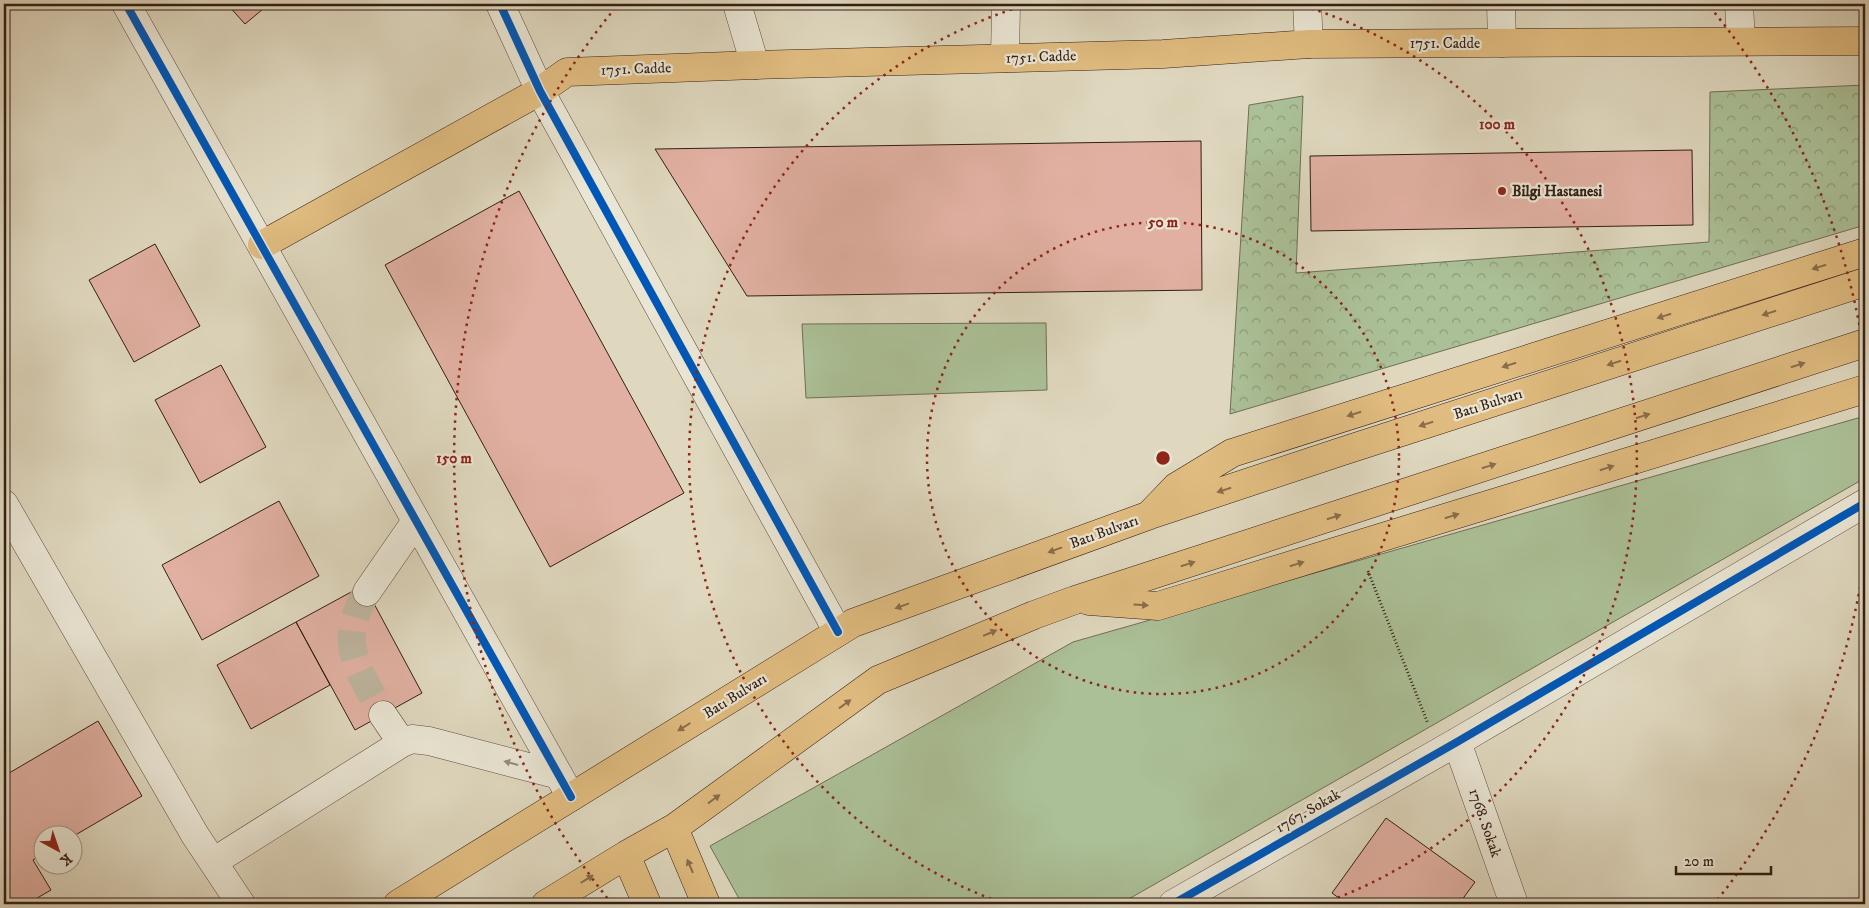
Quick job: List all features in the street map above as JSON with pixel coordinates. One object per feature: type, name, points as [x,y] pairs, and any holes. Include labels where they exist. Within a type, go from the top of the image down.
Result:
[{"type":"main road","name":"1751. Cadde","points":[[262,245],[540,91],[567,72],[1162,54],[1309,44],[1865,40]]},
{"type":"main road","points":[[1150,515],[1176,487],[1232,453],[1865,252]]},
{"type":"main road","name":"Batı Bulvarı","points":[[398,904],[565,786],[854,623],[1150,515],[1865,282]]},
{"type":"main road","points":[[546,904],[674,828],[878,680],[1034,614],[1075,600],[1865,343]]},
{"type":"main road","points":[[1075,600],[1158,606],[1865,389]]},
{"type":"main road","points":[[674,828],[706,904]]},
{"type":"main road","points":[[626,855],[647,904]]},
{"type":"street","points":[[126,4],[565,786]]},
{"type":"street","points":[[500,4],[540,91],[838,632]]},
{"type":"street","points":[[737,4],[755,65]]},
{"type":"street","points":[[1005,58],[1006,4]]},
{"type":"street","points":[[1307,4],[1309,44]]},
{"type":"street","points":[[1501,4],[1502,43]]},
{"type":"street","points":[[1740,4],[1741,41]]},
{"type":"street","name":"1767. Sokak","points":[[1173,904],[1448,747],[1865,503]]},
{"type":"street","points":[[4,504],[190,826],[241,904]]},
{"type":"street","points":[[367,592],[416,521]]},
{"type":"street","points":[[383,715],[402,743]]},
{"type":"street","points":[[213,862],[402,743],[412,739],[429,742],[565,786]]},
{"type":"street","name":"1768. Sokak","points":[[1448,747],[1514,904]]},
{"type":"path","points":[[1358,545],[1448,747]]},
{"type":"green space","points":[[1865,85],[1865,225],[1230,414],[1249,105],[1303,96],[1296,273],[1709,242],[1710,92]]},
{"type":"green space","points":[[1046,323],[1047,390],[806,398],[802,324]]},
{"type":"green space","points":[[1865,416],[1865,478],[1120,904],[742,904],[710,846],[1073,642]]},
{"type":"building","points":[[227,4],[269,4],[245,24]]},
{"type":"building","points":[[1201,141],[1202,290],[747,296],[655,149]]},
{"type":"building","name":"Bilgi Hastanesi","points":[[1692,150],[1693,225],[1311,231],[1310,156]]},
{"type":"building","points":[[519,191],[684,493],[550,567],[385,265]]},
{"type":"building","points":[[155,244],[200,326],[134,362],[89,280]]},
{"type":"building","points":[[221,365],[266,447],[200,483],[155,400]]},
{"type":"building","points":[[279,501],[319,576],[202,640],[162,565]]},
{"type":"building","points":[[364,585],[422,693],[355,730],[296,622]]},
{"type":"building","points":[[296,622],[330,685],[251,729],[217,665]]},
{"type":"building","points":[[98,721],[142,796],[82,831],[82,826],[32,826],[32,876],[43,876],[51,890],[27,904],[4,904],[4,776]]},
{"type":"building","points":[[1386,818],[1475,882],[1459,904],[1347,904],[1332,893]]},
{"type":"tunnel","points":[[367,592],[353,626],[352,641],[359,669],[383,715]]},
{"type":"cycle path","points":[[126,4],[571,797]]},
{"type":"cycle path","points":[[500,4],[540,91],[838,632]]},
{"type":"cycle path","points":[[1173,904],[1457,742],[1865,503]]},
{"type":"place","name":"Bilgi Hastanesi","points":[[1502,191]]}]
